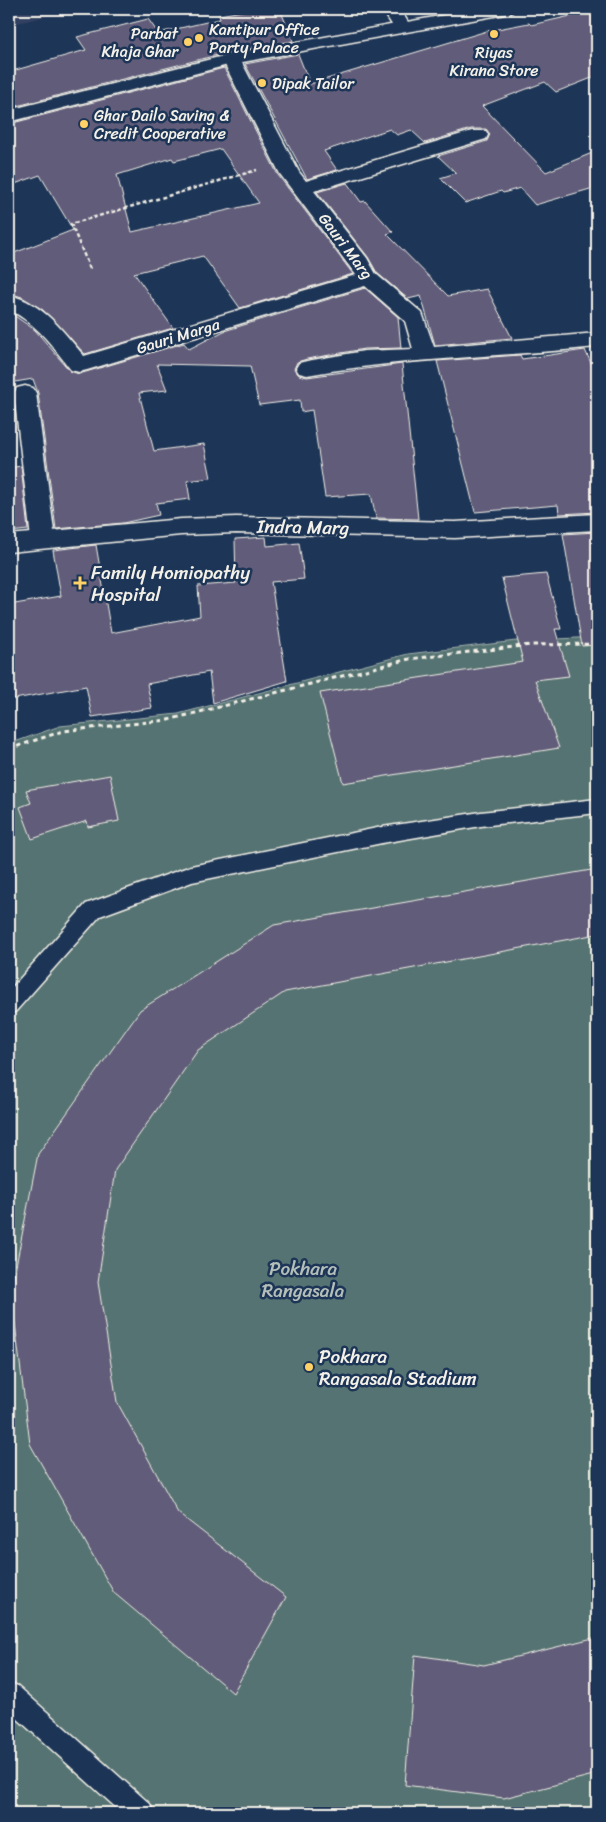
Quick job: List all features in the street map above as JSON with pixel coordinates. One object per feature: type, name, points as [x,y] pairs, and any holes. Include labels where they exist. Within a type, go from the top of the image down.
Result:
[{"type":"street","points":[[391,9],[402,27]]},
{"type":"street","points":[[9,116],[231,59],[505,9]]},
{"type":"street","name":"Gauri Marg","points":[[231,59],[284,162],[302,189],[360,263],[368,278],[415,318],[426,355]]},
{"type":"street","points":[[302,189],[346,173],[428,152],[479,135]]},
{"type":"street","name":"Gauri Marga","points":[[9,302],[30,312],[48,328],[79,364],[368,278]]},
{"type":"street","points":[[308,368],[364,358],[426,355],[597,340]]},
{"type":"street","points":[[25,393],[43,540]]},
{"type":"street","name":"Indra Marg","points":[[9,544],[181,527],[236,525],[455,530],[597,522]]},
{"type":"lane","points":[[9,1005],[67,937],[93,910],[191,874],[382,835],[472,820],[597,806]]},
{"type":"lane","points":[[9,1695],[141,1813]]},
{"type":"path","points":[[90,269],[71,224],[284,162]]},
{"type":"path","points":[[9,749],[63,731],[168,720],[409,659],[531,646],[597,644]]},
{"type":"shaded area","points":[[9,9],[77,9],[9,25]]},
{"type":"green space","name":"Pokhara Rangasala","points":[[597,637],[597,1813],[9,1813],[9,744],[60,726],[178,714],[408,654],[516,641]]},
{"type":"building","points":[[255,9],[280,9],[293,41],[225,53],[9,108],[9,72],[86,50],[77,37],[148,19],[158,33],[220,19],[219,15]]},
{"type":"building","points":[[597,10],[597,76],[556,92],[545,82],[482,106],[546,172],[597,151],[597,187],[535,205],[520,188],[503,193],[501,191],[465,203],[440,178],[456,173],[438,156],[487,141],[490,134],[486,129],[471,129],[425,143],[411,130],[397,135],[390,129],[324,151],[337,170],[307,179],[245,64],[298,54],[310,84],[487,31],[529,23],[531,25]]},
{"type":"building","points":[[224,68],[278,175],[353,274],[240,308],[203,256],[134,273],[173,328],[85,354],[43,310],[22,297],[9,293],[9,255],[73,230],[40,175],[9,186],[9,124]],"holes":[[[221,149],[259,203],[132,232],[117,175],[172,158],[174,161]]]},
{"type":"building","points":[[347,183],[361,202],[365,201],[393,232],[387,234],[448,296],[487,289],[512,338],[435,345],[421,296],[408,299],[377,273],[368,257],[317,192]]},
{"type":"building","points":[[365,288],[398,317],[401,348],[364,349],[307,359],[297,362],[294,369],[299,375],[307,377],[402,364],[418,519],[376,518],[371,494],[325,497],[312,410],[301,412],[300,400],[259,405],[250,366],[157,364],[167,390],[139,393],[154,451],[204,444],[211,478],[187,481],[190,499],[156,503],[159,515],[123,523],[56,529],[38,393],[33,379],[9,383],[9,312],[35,330],[70,371],[79,374],[184,343],[189,349],[224,331]]},
{"type":"building","points":[[585,350],[597,376],[597,512],[559,514],[558,505],[475,512],[437,361],[520,355],[522,359]]},
{"type":"building","points":[[21,466],[28,530],[9,532],[9,468]]},
{"type":"building","points":[[597,532],[597,645],[582,646],[563,534]]},
{"type":"building","points":[[266,537],[267,546],[299,543],[304,579],[271,582],[287,681],[213,703],[209,672],[147,684],[152,708],[92,717],[86,686],[9,700],[9,605],[61,596],[53,550],[96,545],[111,633],[200,616],[198,586],[236,583],[235,539]]},
{"type":"building","points":[[546,574],[561,629],[555,629],[569,676],[535,680],[559,748],[343,783],[320,693],[523,662],[502,578]]},
{"type":"building","points":[[110,775],[119,821],[88,827],[87,821],[32,839],[20,807],[31,803],[26,790]]},
{"type":"building","points":[[597,869],[597,934],[285,992],[198,1050],[115,1170],[98,1282],[117,1402],[178,1513],[286,1597],[233,1693],[114,1593],[30,1444],[11,1291],[38,1154],[140,1010],[274,925]]},
{"type":"building","points":[[597,1637],[597,1774],[504,1798],[405,1785],[415,1655],[484,1665]]},
{"type":"place","name":"Riyas Kirana Store","points":[[494,34]]},
{"type":"place","name":"Kantipur Office Party Palace","points":[[199,38]]},
{"type":"place","name":"Parbat Khaja Ghar","points":[[188,42]]},
{"type":"place","name":"Dipak Tailor","points":[[262,83]]},
{"type":"place","name":"Ghar Dailo Saving & Credit Cooperative","points":[[84,124]]},
{"type":"place","name":"Family Homiopathy Hospital","points":[[80,583]]},
{"type":"place","name":"Pokhara Rangasala Stadium","points":[[309,1367]]}]
